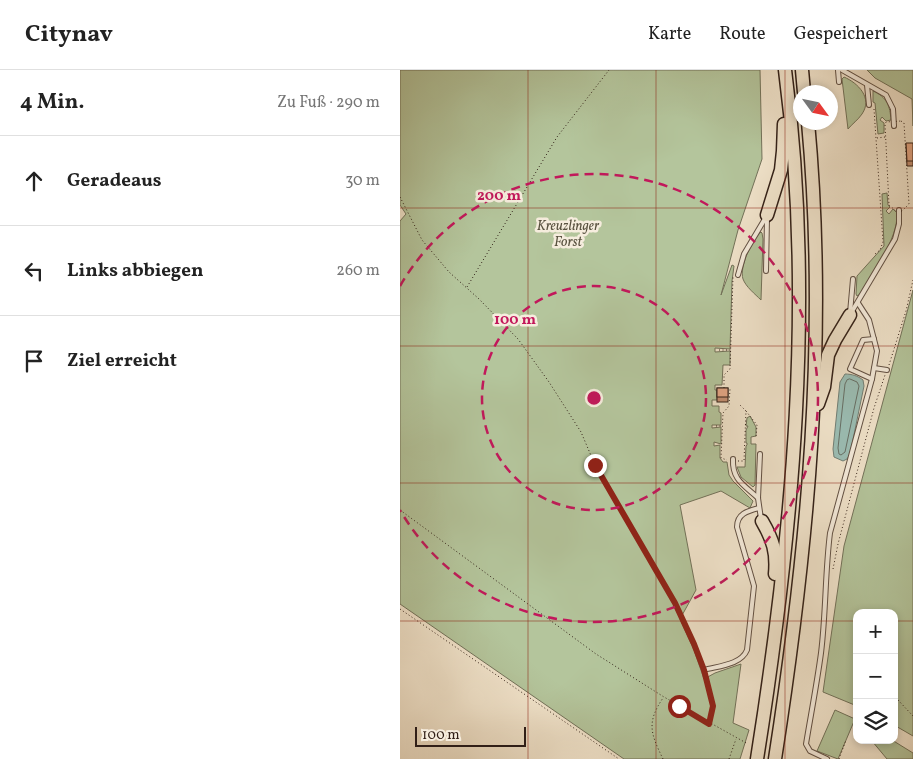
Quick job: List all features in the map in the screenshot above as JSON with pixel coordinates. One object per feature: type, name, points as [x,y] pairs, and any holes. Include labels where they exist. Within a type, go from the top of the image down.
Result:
[{"type":"highway","points":[[757,759],[778,612],[790,507],[798,370],[798,217],[785,70]]},
{"type":"highway","points":[[802,70],[803,85]]},
{"type":"highway","points":[[767,215],[781,170],[783,128],[789,102]]},
{"type":"highway","points":[[775,759],[807,517],[814,418],[816,273],[809,130]]},
{"type":"highway","points":[[814,418],[824,387],[828,355],[850,315]]},
{"type":"highway","points":[[762,521],[775,547],[776,565],[772,600],[778,612]]},
{"type":"lane","points":[[839,82],[840,70],[879,91],[889,100],[893,109],[894,124]]},
{"type":"lane","points":[[867,85],[872,104]]},
{"type":"lane","points":[[850,315],[895,239],[899,224],[899,211]]},
{"type":"lane","points":[[766,271],[767,215]]},
{"type":"lane","points":[[738,275],[744,254],[767,215]]},
{"type":"lane","points":[[850,315],[853,279]]},
{"type":"lane","points":[[827,759],[810,751],[806,744],[821,652],[830,533],[872,379],[877,351],[869,320],[858,303]]},
{"type":"lane","points":[[872,379],[850,370],[863,340],[874,339]]},
{"type":"lane","points":[[874,368],[887,370]]},
{"type":"lane","points":[[760,454],[758,498],[762,521]]},
{"type":"lane","points":[[733,460],[733,469],[737,479],[758,498]]},
{"type":"lane","points":[[704,670],[740,660],[745,656],[754,586],[737,527],[737,521],[740,515],[759,508]]},
{"type":"path","points":[[467,288],[557,137],[609,70]]},
{"type":"path","points":[[872,104],[877,138],[883,242],[880,250],[875,254]]},
{"type":"path","points":[[901,121],[904,123],[909,204],[902,211],[896,212],[889,205],[884,124],[886,122],[894,124],[901,121]]},
{"type":"path","points":[[877,138],[885,137]]},
{"type":"path","points":[[400,197],[422,240],[449,272],[518,339],[581,432],[595,465],[675,603],[694,644],[704,670],[713,706],[709,724]]},
{"type":"path","points":[[738,275],[734,276],[730,369],[724,375],[724,389],[730,389],[729,406],[723,413],[721,458],[724,460],[744,461],[746,410]]},
{"type":"path","points":[[827,581],[835,565],[838,544],[874,408],[906,311],[913,280]]},
{"type":"path","points":[[719,350],[731,350]]},
{"type":"path","points":[[739,404],[757,425],[756,437]]},
{"type":"path","points":[[716,426],[722,426]]},
{"type":"path","points":[[400,510],[493,576],[596,654],[709,724],[748,744]]},
{"type":"path","points":[[400,609],[619,759]]},
{"type":"path","points":[[663,759],[652,736],[652,721],[657,707],[664,697]]},
{"type":"path","points":[[898,700],[913,716]]},
{"type":"path","points":[[729,759],[736,738]]},
{"type":"path","points":[[839,759],[846,740]]},
{"type":"green space","name":"Kreuzlinger Forst","points":[[400,70],[760,70],[762,159],[738,230],[721,295],[732,265],[734,266],[730,349],[715,348],[715,352],[730,351],[730,365],[723,365],[722,385],[715,385],[717,400],[712,400],[712,406],[719,406],[719,412],[721,413],[721,425],[712,425],[712,428],[721,427],[721,444],[714,442],[714,446],[720,445],[720,458],[723,462],[727,462],[729,475],[753,501],[750,508],[721,491],[680,505],[696,590],[680,619],[704,679],[741,664],[733,723],[749,730],[740,759],[624,759],[400,604],[400,221],[406,214],[400,205]]},
{"type":"green space","points":[[867,70],[913,70],[913,126],[912,99],[875,78]]},
{"type":"green space","points":[[844,77],[859,87],[866,102],[862,114],[848,129],[842,79]]},
{"type":"green space","points":[[873,91],[885,99],[890,110],[891,120],[886,121],[882,117],[880,120],[884,123],[884,133],[878,134]]},
{"type":"green space","points":[[887,193],[888,205],[890,207],[886,211],[889,214],[893,209],[897,213],[893,234],[878,265],[857,296],[857,276],[884,246],[882,194]]},
{"type":"green space","points":[[761,232],[763,239],[761,300],[746,285],[742,274],[747,254]]},
{"type":"green space","points":[[913,290],[913,736],[898,727],[898,609],[853,609],[853,704],[823,692],[844,546]]},
{"type":"green space","points":[[750,416],[756,427],[756,436],[751,437],[751,444],[756,444],[755,485],[753,487],[741,477],[737,467],[745,467],[746,430],[748,426],[746,426],[747,418]]},
{"type":"green space","points":[[835,710],[853,718],[853,724],[838,759],[817,751]]},
{"type":"green space","points":[[874,744],[898,744],[913,753],[913,759],[887,759]]},
{"type":"water","points":[[845,374],[850,374],[863,380],[864,386],[850,454],[843,461],[834,457],[833,449],[840,382]]},
{"type":"building","points":[[906,143],[913,143],[913,161],[907,161]]},
{"type":"building","points":[[717,388],[728,388],[728,397],[717,397]]},
{"type":"route","points":[[595,465],[675,603],[704,670],[713,706],[709,724],[679,706]]}]
